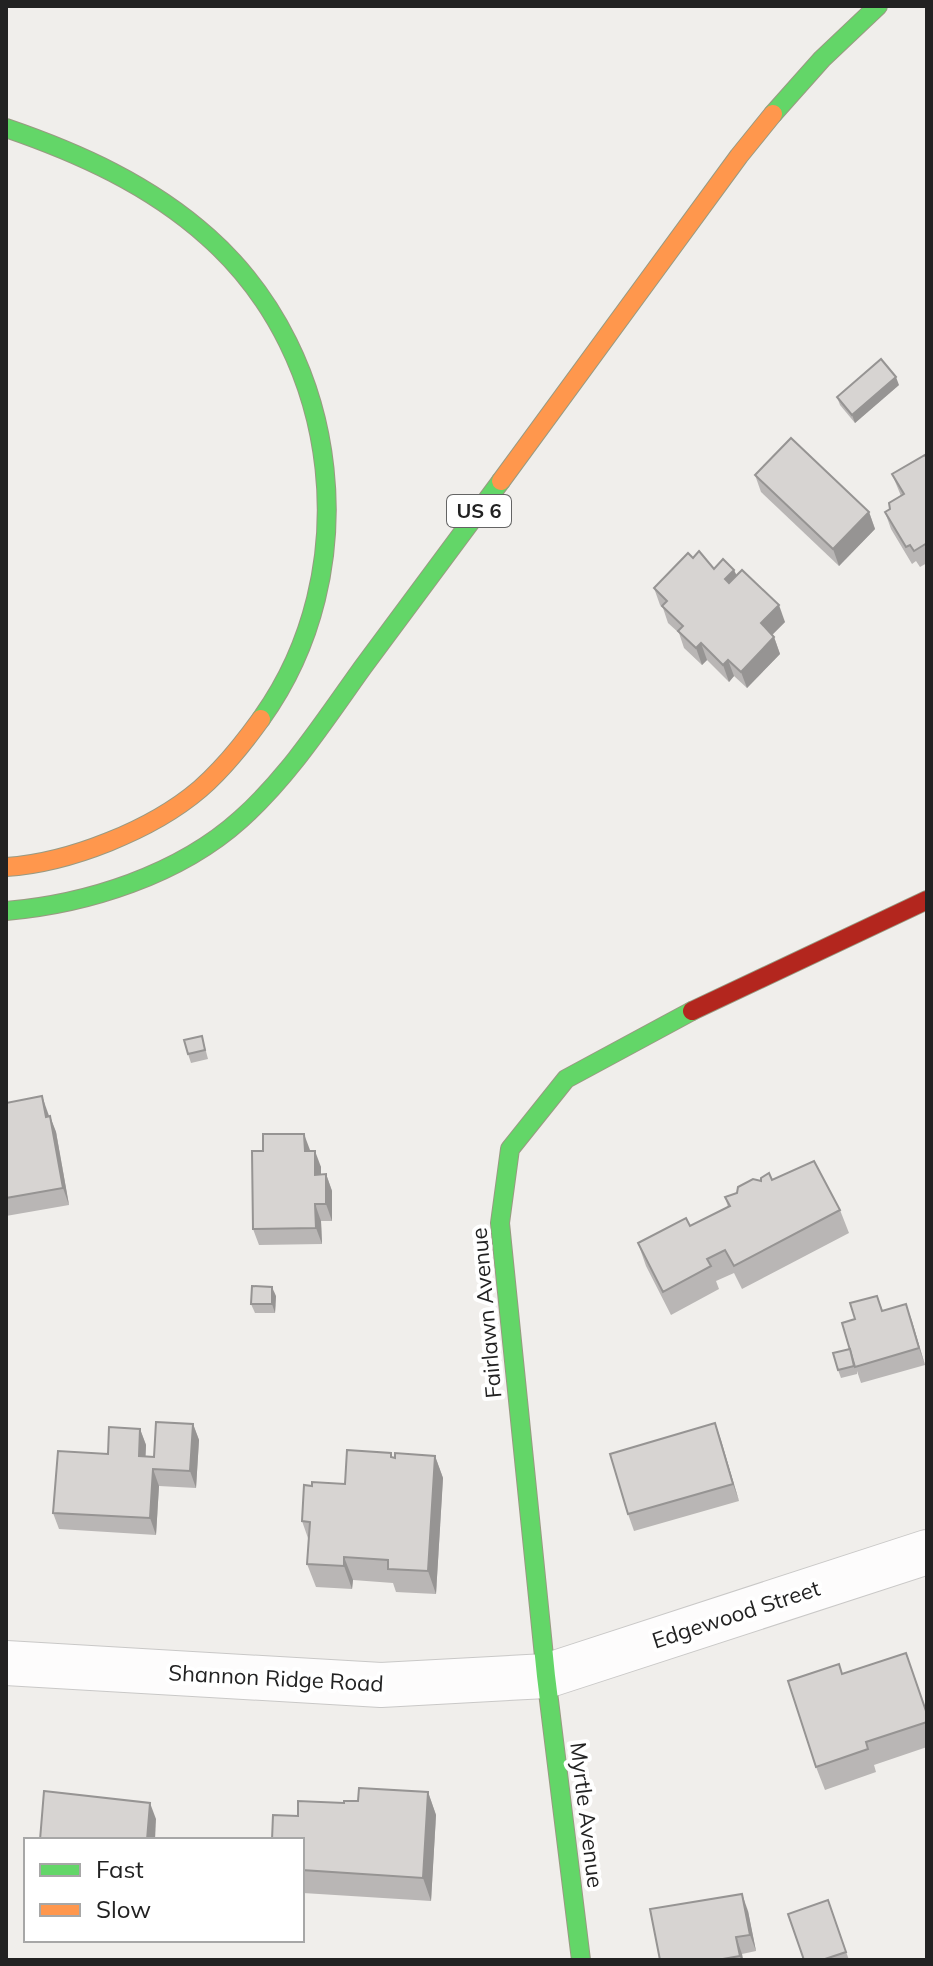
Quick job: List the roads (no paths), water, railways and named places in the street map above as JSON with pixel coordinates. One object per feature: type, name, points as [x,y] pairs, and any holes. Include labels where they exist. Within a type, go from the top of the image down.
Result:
[{"type":"main road","name":"US 6","points":[[6,911],[20,911],[91,896],[162,870],[232,826],[288,770],[739,156],[790,91],[850,29],[878,6]]},
{"type":"main road","points":[[6,128],[47,142],[112,171],[170,205],[217,246],[259,294],[294,356],[317,417],[329,489],[325,557],[311,621],[285,680],[250,737],[200,789],[141,826],[78,853],[6,867]]},
{"type":"main road","name":"Fairlawn Avenue","points":[[546,1676],[500,1223],[510,1149],[566,1079],[663,1024],[927,900]]},
{"type":"main road","name":"Myrtle Avenue","points":[[546,1676],[581,1960]]},
{"type":"street","name":"Edgewood Street","points":[[546,1676],[927,1552]]},
{"type":"street","name":"Shannon Ridge Road","points":[[6,1663],[381,1685],[546,1676]]}]
